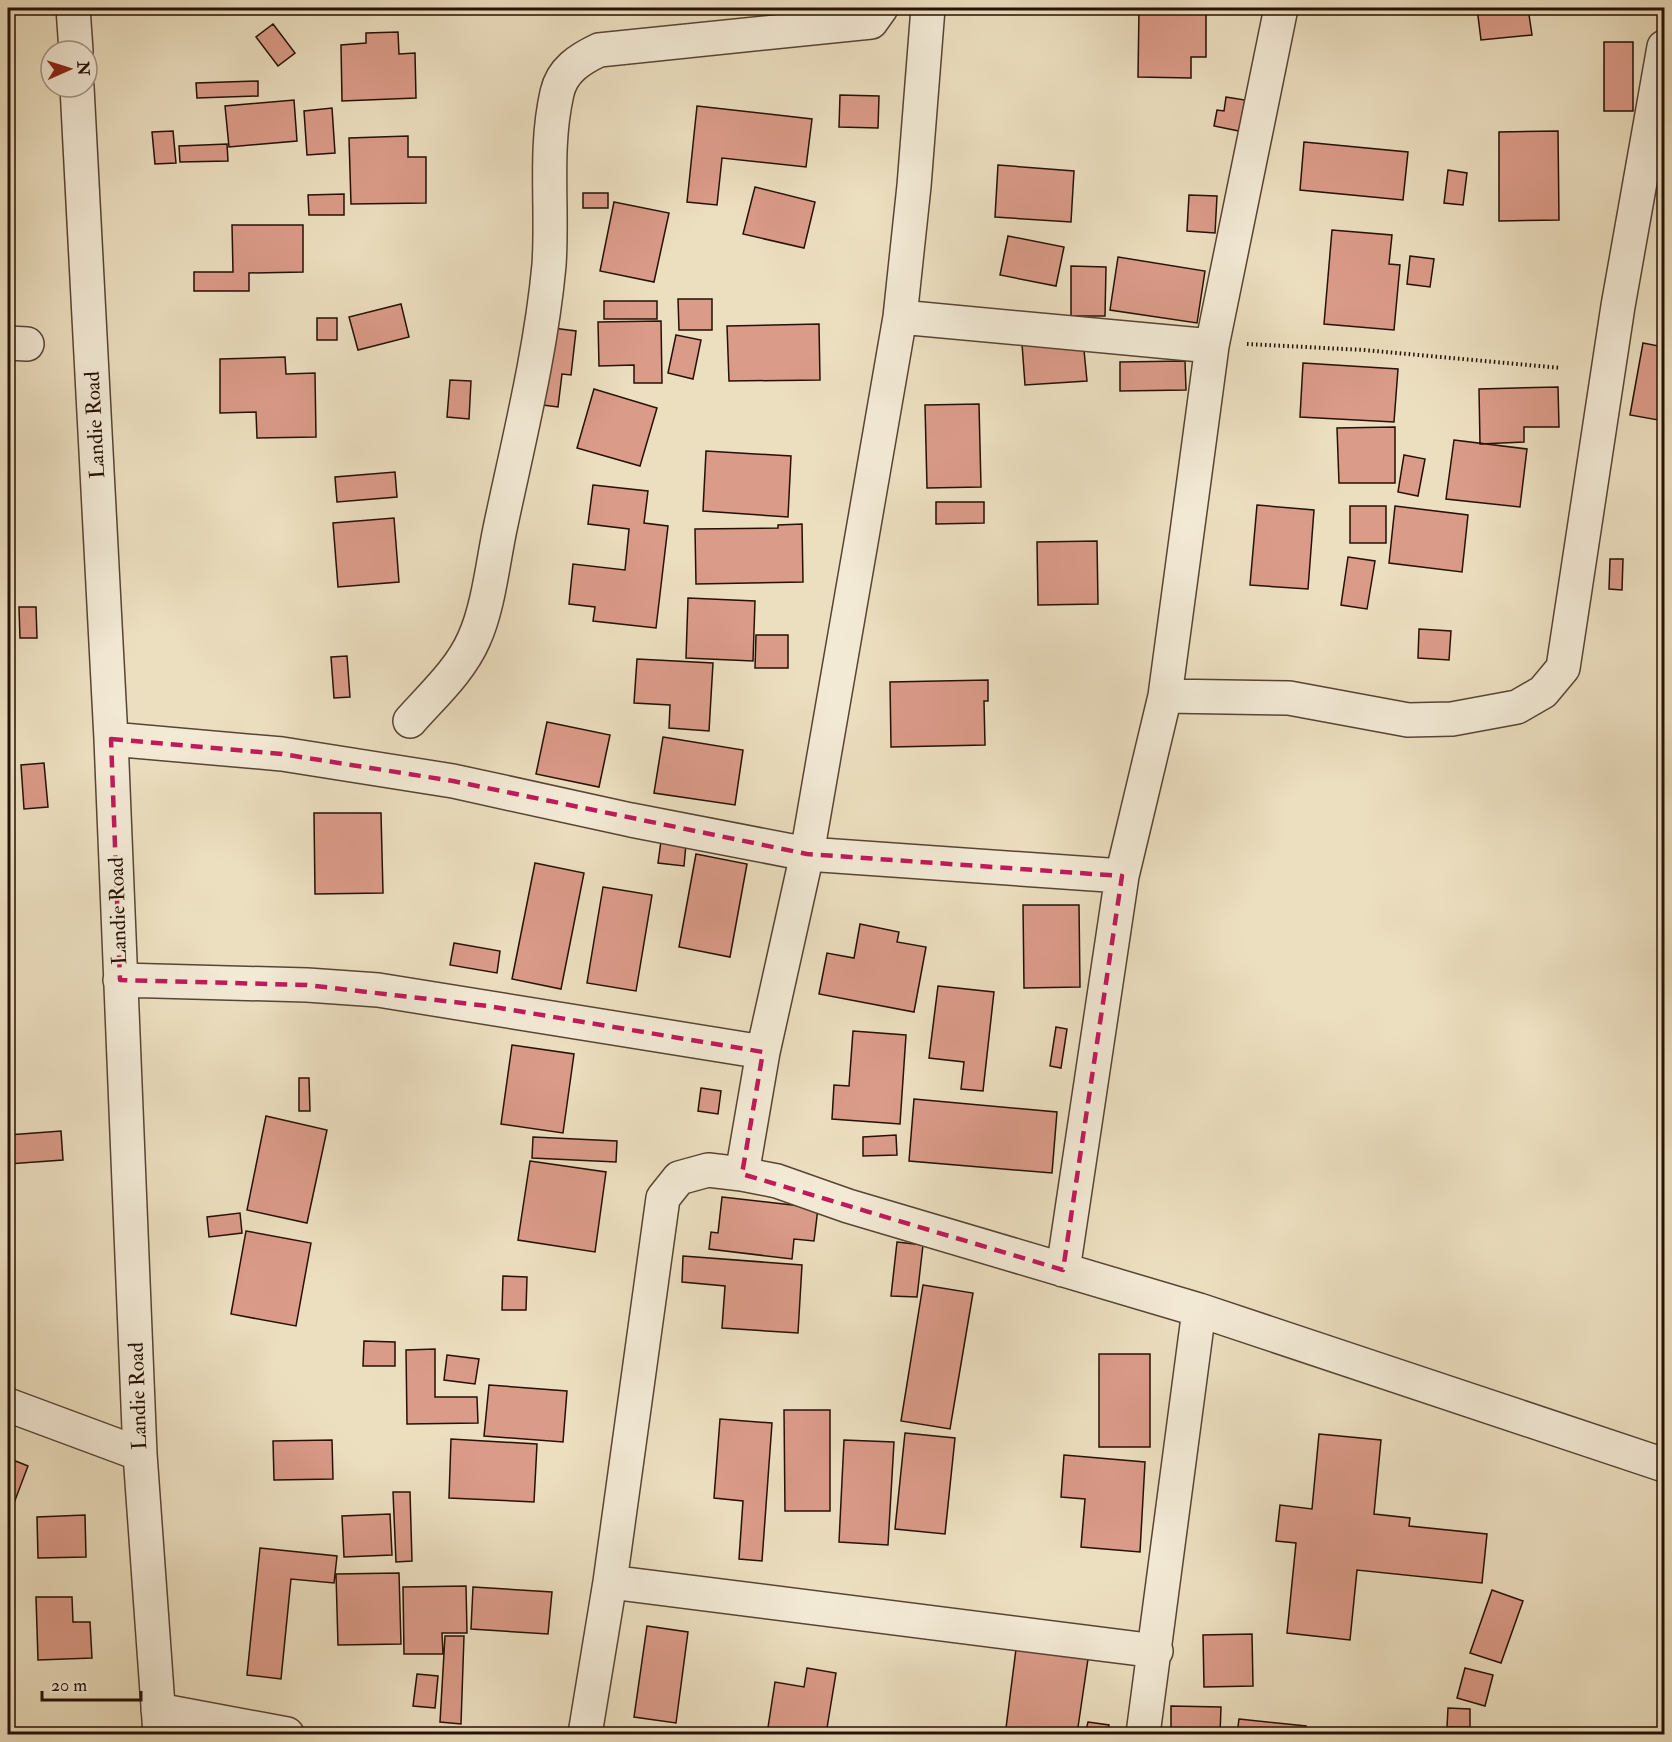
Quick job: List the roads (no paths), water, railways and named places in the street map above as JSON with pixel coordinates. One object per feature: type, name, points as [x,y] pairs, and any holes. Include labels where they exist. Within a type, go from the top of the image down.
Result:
[{"type":"street","points":[[73,8],[75,39]]},
{"type":"street","points":[[410,721],[459,667],[475,637],[486,596],[528,398],[541,317],[549,265],[550,141],[557,91],[568,69],[582,58],[599,50],[871,22],[881,8]]},
{"type":"street","points":[[742,1174],[763,1052],[807,854],[900,317],[914,186],[928,8]]},
{"type":"street","points":[[1063,1270],[1122,876],[1165,696],[1213,344],[1281,8]]},
{"type":"street","points":[[1165,696],[1289,698],[1408,720],[1452,718],[1517,707],[1543,692],[1563,668],[1618,306],[1665,47]]},
{"type":"street","name":"Landie Road","points":[[78,99],[111,739],[140,1454],[159,1722]]},
{"type":"street","points":[[900,317],[1213,344]]},
{"type":"street","points":[[111,739],[282,754],[453,781],[631,820],[807,854],[1122,876]]},
{"type":"street","points":[[120,980],[307,985],[378,990],[763,1052]]},
{"type":"street","points":[[585,1734],[610,1582],[663,1198],[679,1178],[708,1170],[777,1181],[848,1206],[1199,1310],[1665,1465]]},
{"type":"street","points":[[1143,1734],[1156,1651],[1199,1310]]},
{"type":"street","points":[[8,1405],[140,1454]]},
{"type":"street","points":[[610,1582],[1156,1651]]},
{"type":"street","points":[[159,1722],[287,1734]]}]
